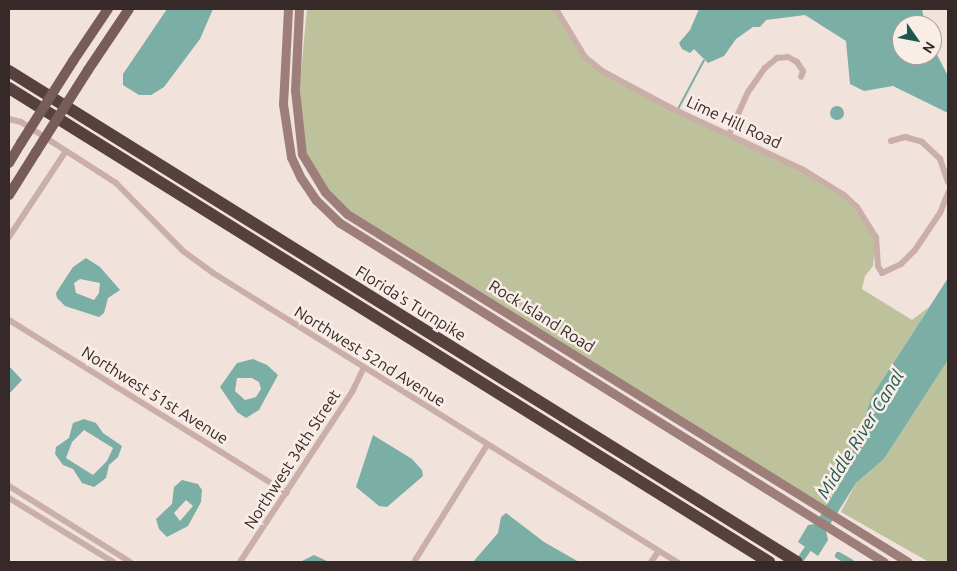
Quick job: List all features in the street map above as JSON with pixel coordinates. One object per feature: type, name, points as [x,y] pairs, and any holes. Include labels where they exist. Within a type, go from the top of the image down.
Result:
[{"type":"highway","name":"Florida's Turnpike","points":[[9,72],[791,559]]},
{"type":"highway","name":"Florida's Turnpike","points":[[9,88],[769,562]]},
{"type":"main road","points":[[9,164],[73,61],[108,9]]},
{"type":"main road","points":[[9,195],[129,9]]},
{"type":"main road","name":"Rock Island Road","points":[[288,9],[283,104],[291,157],[301,178],[334,217],[884,562]]},
{"type":"main road","name":"Rock Island Road","points":[[299,9],[295,98],[302,154],[325,192],[347,214],[908,562]]},
{"type":"street","name":"Lime Hill Road","points":[[556,9],[585,57],[602,71],[802,169],[844,195],[857,207],[876,237],[878,266],[882,273],[901,264],[915,250],[940,213],[948,193]]},
{"type":"street","points":[[729,134],[748,92],[765,68],[777,58],[788,57],[797,62],[803,71],[801,77]]},
{"type":"street","name":"Northwest 52nd Avenue","points":[[9,119],[21,122],[116,184],[183,252],[363,369],[677,562]]},
{"type":"street","points":[[891,141],[905,137],[922,142],[940,159],[948,182]]},
{"type":"street","points":[[9,237],[66,151]]},
{"type":"street","name":"Northwest 51st Avenue","points":[[9,320],[287,492]]},
{"type":"street","name":"Northwest 34th Street","points":[[240,562],[352,392],[363,369]]},
{"type":"street","points":[[414,562],[487,446]]},
{"type":"street","points":[[9,486],[130,562]]},
{"type":"street","points":[[9,498],[113,562]]},
{"type":"street","points":[[46,521],[51,512]]},
{"type":"street","points":[[96,552],[100,544]]},
{"type":"street","points":[[651,562],[658,552]]},
{"type":"green space","points":[[307,9],[556,9],[585,57],[602,71],[802,169],[844,195],[876,237],[873,266],[865,276],[862,289],[912,320],[929,307],[872,396],[844,477],[826,507],[350,212],[314,175],[301,134],[300,82]]},
{"type":"green space","points":[[948,360],[948,562],[929,562],[841,512],[856,483],[884,459]]},
{"type":"water","points":[[167,9],[213,9],[200,39],[164,87],[151,95],[139,95],[123,85],[123,74]]},
{"type":"water","points":[[699,9],[922,9],[923,15],[892,15],[892,65],[942,64],[948,76],[948,113],[893,86],[864,91],[850,84],[846,41],[805,15],[766,20],[760,27],[753,27],[736,39],[724,56],[708,63],[694,49],[690,53],[682,49],[679,43],[690,30]]},
{"type":"water","points":[[837,106],[842,108],[844,113],[842,118],[837,120],[832,118],[830,113],[832,108]]},
{"type":"water","points":[[86,258],[100,267],[120,290],[108,298],[104,313],[99,317],[65,306],[57,298],[56,293],[73,267]],"holes":[[[80,279],[100,283],[99,293],[94,300],[76,293],[74,283]]]},
{"type":"water","points":[[948,278],[948,360],[884,459],[856,483],[826,531],[828,540],[818,556],[798,542],[808,525],[815,524],[844,477],[872,396]]},
{"type":"water","points":[[253,359],[267,365],[278,375],[259,410],[246,418],[237,412],[220,387],[237,363]],"holes":[[[237,378],[252,378],[259,382],[261,389],[256,397],[245,400],[235,391]]]},
{"type":"water","points":[[9,366],[22,380],[9,394]]},
{"type":"water","points":[[84,419],[96,423],[103,433],[122,446],[118,457],[109,465],[106,478],[94,487],[82,483],[73,469],[63,465],[55,454],[56,447],[69,438],[73,423]],"holes":[[[84,430],[113,448],[107,461],[93,475],[66,458],[72,442]]]},
{"type":"water","points":[[373,435],[412,459],[422,470],[423,476],[387,507],[379,506],[356,487]]},
{"type":"water","points":[[182,480],[198,484],[202,490],[201,502],[188,526],[167,537],[159,529],[156,519],[172,504],[174,487]],"holes":[[[186,500],[193,506],[180,521],[174,513]]]},
{"type":"water","points":[[506,513],[544,542],[579,562],[473,562],[498,533],[501,517]]},
{"type":"water","points":[[314,555],[329,562],[300,562]]},
{"type":"waterway","points":[[678,109],[704,60]]},
{"type":"waterway","name":"Middle River Canal","points":[[798,562],[812,541]]},
{"type":"waterway","points":[[838,555],[850,562]]}]
